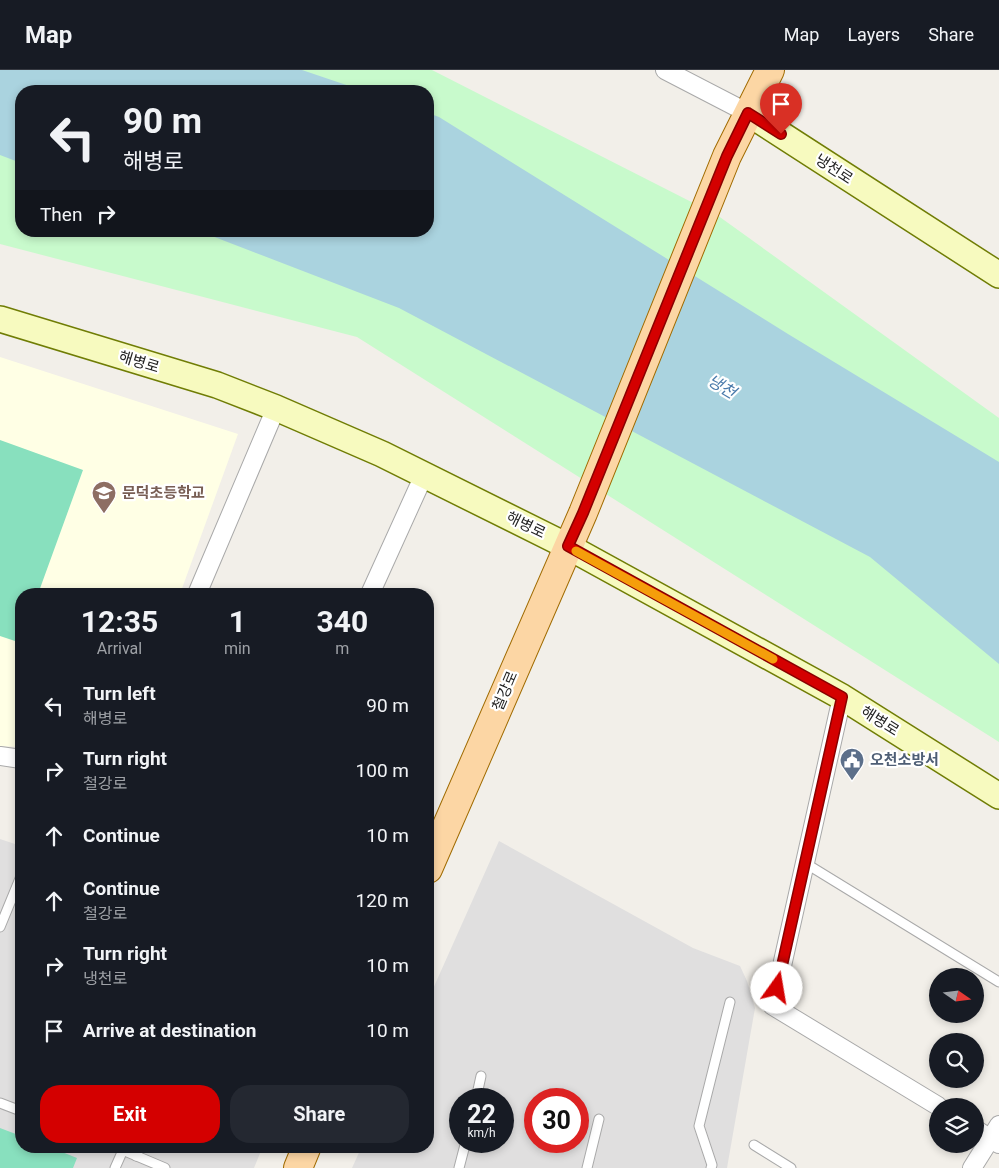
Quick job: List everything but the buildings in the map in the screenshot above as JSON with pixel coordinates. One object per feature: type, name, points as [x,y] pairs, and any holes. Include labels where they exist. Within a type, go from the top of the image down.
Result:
[{"type":"main road","points":[[748,113],[770,70]]},
{"type":"main road","name":"철강로","points":[[434,850],[583,513],[727,156],[748,113]]},
{"type":"main road","name":"냉천로","points":[[748,113],[999,275]]},
{"type":"main road","name":"해병로","points":[[0,319],[217,385],[276,408],[382,454],[568,546],[842,697],[999,796]]},
{"type":"main road","points":[[298,1168],[304,1153]]},
{"type":"street","name":"냉천로","points":[[665,70],[748,113]]},
{"type":"street","points":[[201,588],[276,408]]},
{"type":"street","points":[[373,588],[424,475]]},
{"type":"street","points":[[842,697],[774,1006],[929,1101]]},
{"type":"street","points":[[0,756],[15,758]]},
{"type":"street","points":[[972,1168],[996,1136]]},
{"type":"lane","points":[[805,863],[999,982]]},
{"type":"lane","points":[[0,927],[15,891]]},
{"type":"lane","points":[[711,1168],[712,1165],[699,1126],[730,1002]]},
{"type":"lane","points":[[478,1088],[481,1076]]},
{"type":"lane","points":[[0,1103],[15,1109]]},
{"type":"lane","points":[[587,1168],[599,1119]]},
{"type":"lane","points":[[754,1145],[791,1168]]},
{"type":"lane","points":[[115,1168],[121,1153]]},
{"type":"lane","points":[[129,1153],[166,1168]]},
{"type":"lane","points":[[459,1168],[463,1153]]},
{"type":"shaded area","name":"문덕초등학교","points":[[0,357],[238,434],[182,588],[15,588],[15,747],[0,746]]},
{"type":"shaded area","points":[[0,839],[15,844],[15,1153],[260,1153],[254,1168],[0,1168]]},
{"type":"shaded area","points":[[499,841],[693,948],[740,966],[747,981],[755,1008],[727,1168],[352,1168],[359,1153],[434,1153],[434,987]]},
{"type":"green space","points":[[0,70],[432,70],[717,215],[999,418],[999,742],[357,337],[0,244]]},
{"type":"green space","points":[[0,440],[83,470],[40,588],[15,588],[15,641],[0,636]]},
{"type":"green space","points":[[0,1128],[15,1134],[15,1153],[64,1153],[77,1158],[73,1168],[0,1168]]},
{"type":"water","points":[[0,70],[302,70],[346,85],[15,85],[15,161],[0,155]]},
{"type":"water","name":"냉천","points":[[434,115],[439,117],[788,334],[999,462],[999,664],[870,557],[399,308],[215,237],[434,237]]},
{"type":"slow traffic","points":[[576,551],[773,659]]},
{"type":"place","name":"문덕초등학교","points":[[104,514]]},
{"type":"place","name":"오천소방서","points":[[852,781]]},
{"type":"route","points":[[777,988],[842,697],[568,546],[727,156],[748,113],[781,134]]}]
